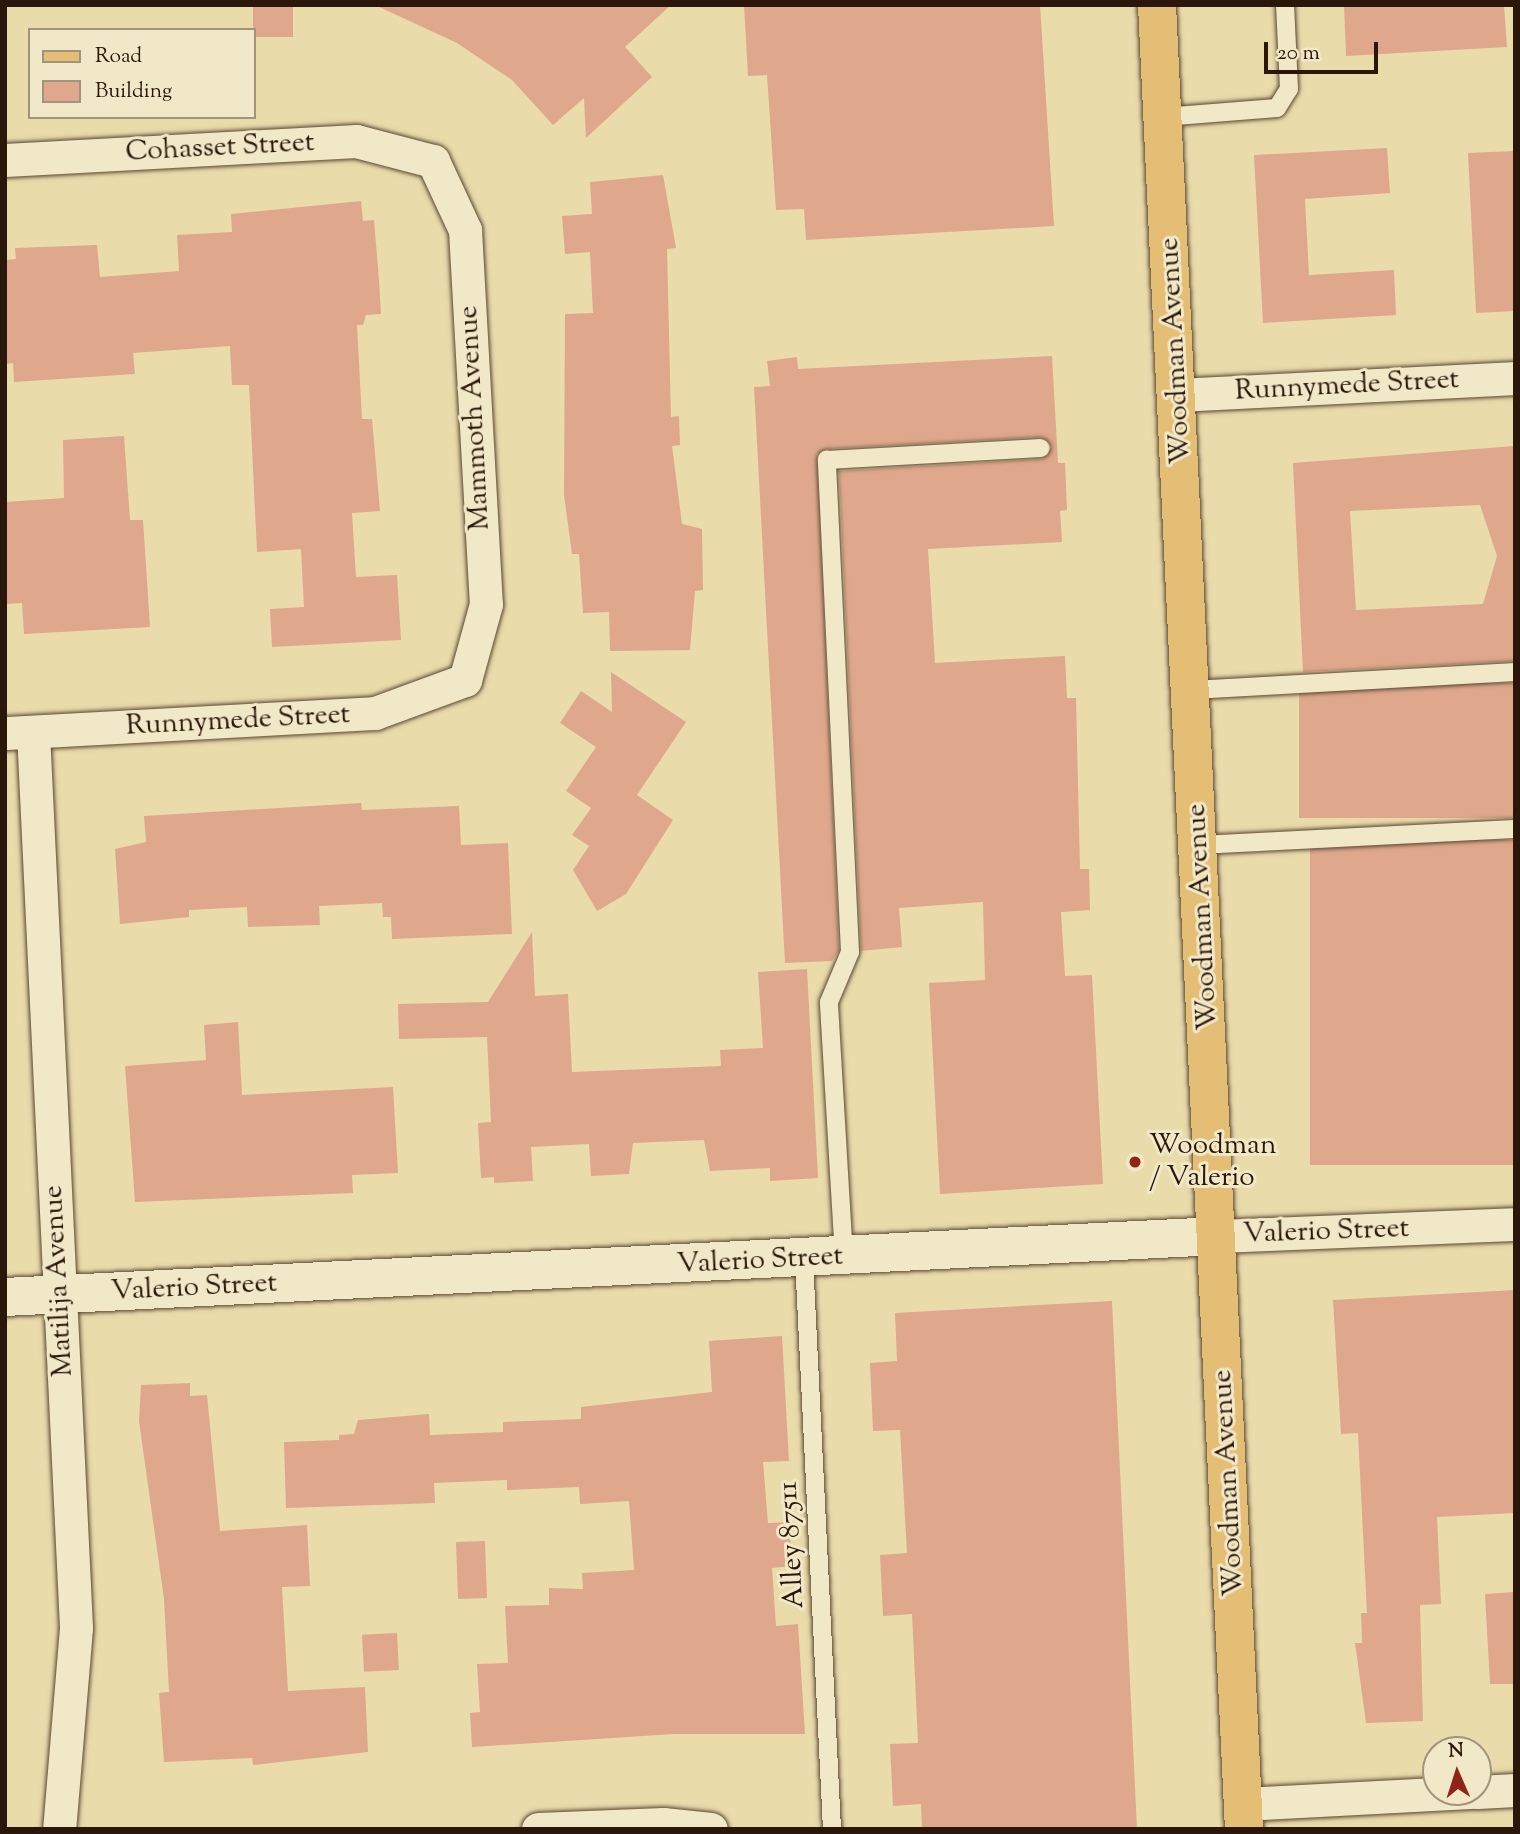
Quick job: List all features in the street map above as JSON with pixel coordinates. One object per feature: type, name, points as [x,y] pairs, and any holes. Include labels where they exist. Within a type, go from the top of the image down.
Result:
[{"type":"main road","name":"Woodman Avenue","points":[[1157,5],[1179,395],[1243,1816]]},
{"type":"street","name":"Cohasset Street","points":[[5,160],[356,141],[433,161]]},
{"type":"street","name":"Mammoth Avenue","points":[[433,161],[465,230],[466,244],[486,604],[466,680]]},
{"type":"street","name":"Runnymede Street","points":[[1179,395],[1515,378]]},
{"type":"street","name":"Runnymede Street","points":[[19,733],[375,713],[466,680]]},
{"type":"street","name":"Matilija Avenue","points":[[19,733],[60,1294],[76,1628],[59,1829]]},
{"type":"street","name":"Valerio Street","points":[[5,1297],[844,1257],[1217,1236],[1515,1224]]},
{"type":"street","points":[[1492,1791],[1515,1790]]},
{"type":"street","points":[[1243,1816],[1422,1798]]},
{"type":"street","points":[[538,1829],[663,1824],[711,1829]]},
{"type":"lane","points":[[1163,117],[1277,108],[1289,89],[1285,5]]},
{"type":"lane","points":[[844,1257],[829,1002],[850,952],[827,460],[1041,448]]},
{"type":"lane","points":[[1192,690],[1515,672]]},
{"type":"lane","points":[[1199,845],[1515,829]]},
{"type":"lane","name":"Alley 87511","points":[[804,1259],[832,1829]]},
{"type":"building","points":[[253,5],[293,5],[293,37],[256,37],[256,28],[253,28]]},
{"type":"building","points":[[375,5],[671,5],[625,47],[652,77],[586,138],[584,98],[553,125],[512,80],[457,43]]},
{"type":"building","points":[[744,5],[1040,5],[1054,226],[806,240],[804,209],[776,210],[767,75],[748,76]]},
{"type":"building","points":[[1344,5],[1504,5],[1507,47],[1346,56]]},
{"type":"building","points":[[1387,148],[1390,193],[1305,199],[1309,275],[1394,270],[1396,315],[1263,323],[1254,155]]},
{"type":"building","points":[[1515,151],[1515,311],[1476,313],[1468,153]]},
{"type":"building","points":[[663,175],[676,248],[667,249],[671,417],[679,416],[680,445],[672,446],[682,524],[702,529],[703,590],[695,591],[690,650],[610,651],[609,612],[583,613],[579,554],[572,554],[564,495],[565,314],[593,313],[590,252],[565,254],[562,216],[592,214],[590,182]]},
{"type":"building","points":[[361,201],[363,221],[374,220],[379,280],[381,314],[366,315],[363,325],[357,325],[362,419],[372,419],[380,511],[352,513],[356,577],[397,575],[401,640],[272,647],[270,609],[304,607],[301,549],[257,552],[249,385],[232,385],[230,346],[133,353],[135,374],[14,382],[13,363],[5,364],[5,260],[16,259],[15,248],[97,245],[100,277],[179,271],[177,235],[232,232],[231,214]]},
{"type":"building","points":[[1052,356],[1058,463],[1065,463],[1067,510],[1060,511],[1062,542],[928,549],[935,663],[1065,656],[1067,698],[1076,698],[1080,869],[1089,869],[1090,910],[1061,912],[1065,976],[1092,975],[1103,1184],[940,1194],[929,983],[985,980],[983,902],[899,908],[902,947],[861,951],[839,471],[1042,459],[1052,447],[1040,437],[826,449],[817,454],[839,950],[832,961],[785,963],[754,387],[770,386],[767,361],[797,357],[798,369]]},
{"type":"building","points":[[124,436],[130,520],[143,520],[150,627],[24,634],[22,603],[5,604],[5,502],[64,498],[63,440]]},
{"type":"building","points":[[1515,446],[1515,661],[1303,672],[1293,463]],"holes":[[[1480,505],[1497,556],[1483,604],[1356,610],[1350,511]]]},
{"type":"building","points":[[611,672],[686,722],[637,795],[673,820],[626,894],[597,911],[573,870],[589,846],[572,835],[591,808],[566,791],[596,747],[560,723],[581,691],[612,712]]},
{"type":"building","points":[[1299,683],[1515,683],[1515,818],[1299,818]]},
{"type":"building","points":[[361,803],[362,810],[459,806],[461,845],[508,843],[512,934],[392,939],[391,917],[383,917],[382,903],[319,906],[320,925],[248,927],[247,907],[189,910],[189,917],[120,924],[115,849],[146,842],[144,816]]},
{"type":"building","points":[[1310,840],[1515,840],[1515,1165],[1310,1165]]},
{"type":"building","points":[[532,932],[535,996],[568,994],[572,1072],[721,1066],[720,1050],[763,1048],[758,972],[807,969],[818,1178],[770,1181],[770,1168],[710,1171],[704,1140],[633,1143],[629,1174],[591,1176],[589,1144],[531,1147],[533,1181],[494,1183],[494,1177],[481,1178],[478,1123],[491,1122],[487,1037],[399,1039],[398,1004],[488,1002]]},
{"type":"building","points":[[238,1022],[242,1095],[393,1087],[398,1173],[352,1175],[353,1193],[135,1202],[125,1066],[206,1060],[204,1025]]},
{"type":"building","points":[[1515,1290],[1515,1513],[1437,1517],[1441,1604],[1420,1605],[1423,1721],[1366,1723],[1355,1643],[1362,1643],[1361,1613],[1367,1613],[1358,1433],[1341,1434],[1333,1300]]},
{"type":"building","points":[[1112,1301],[1137,1829],[922,1829],[921,1804],[893,1806],[890,1744],[918,1743],[912,1614],[883,1616],[880,1555],[907,1553],[900,1430],[873,1431],[870,1363],[897,1361],[895,1313]]},
{"type":"building","points":[[782,1336],[789,1461],[763,1462],[768,1523],[789,1522],[792,1566],[772,1568],[776,1626],[798,1624],[805,1734],[674,1734],[472,1747],[470,1713],[480,1712],[477,1664],[508,1663],[505,1606],[549,1605],[549,1588],[583,1589],[582,1573],[634,1570],[629,1501],[580,1504],[579,1487],[507,1490],[507,1480],[434,1483],[435,1503],[286,1508],[284,1442],[339,1440],[339,1435],[354,1434],[358,1420],[429,1414],[430,1435],[503,1432],[503,1422],[581,1419],[581,1407],[712,1392],[709,1341]]},
{"type":"building","points":[[190,1383],[190,1396],[207,1395],[220,1531],[307,1525],[310,1586],[282,1587],[288,1691],[365,1687],[368,1752],[253,1765],[252,1758],[164,1762],[159,1693],[169,1692],[164,1599],[139,1421],[141,1385]]},
{"type":"building","points":[[485,1541],[487,1598],[458,1599],[456,1542]]},
{"type":"building","points":[[1515,1592],[1515,1684],[1490,1684],[1485,1594]]},
{"type":"building","points":[[397,1633],[399,1670],[364,1672],[362,1635]]},
{"type":"place","name":"Woodman / Valerio","points":[[1135,1162]]}]
